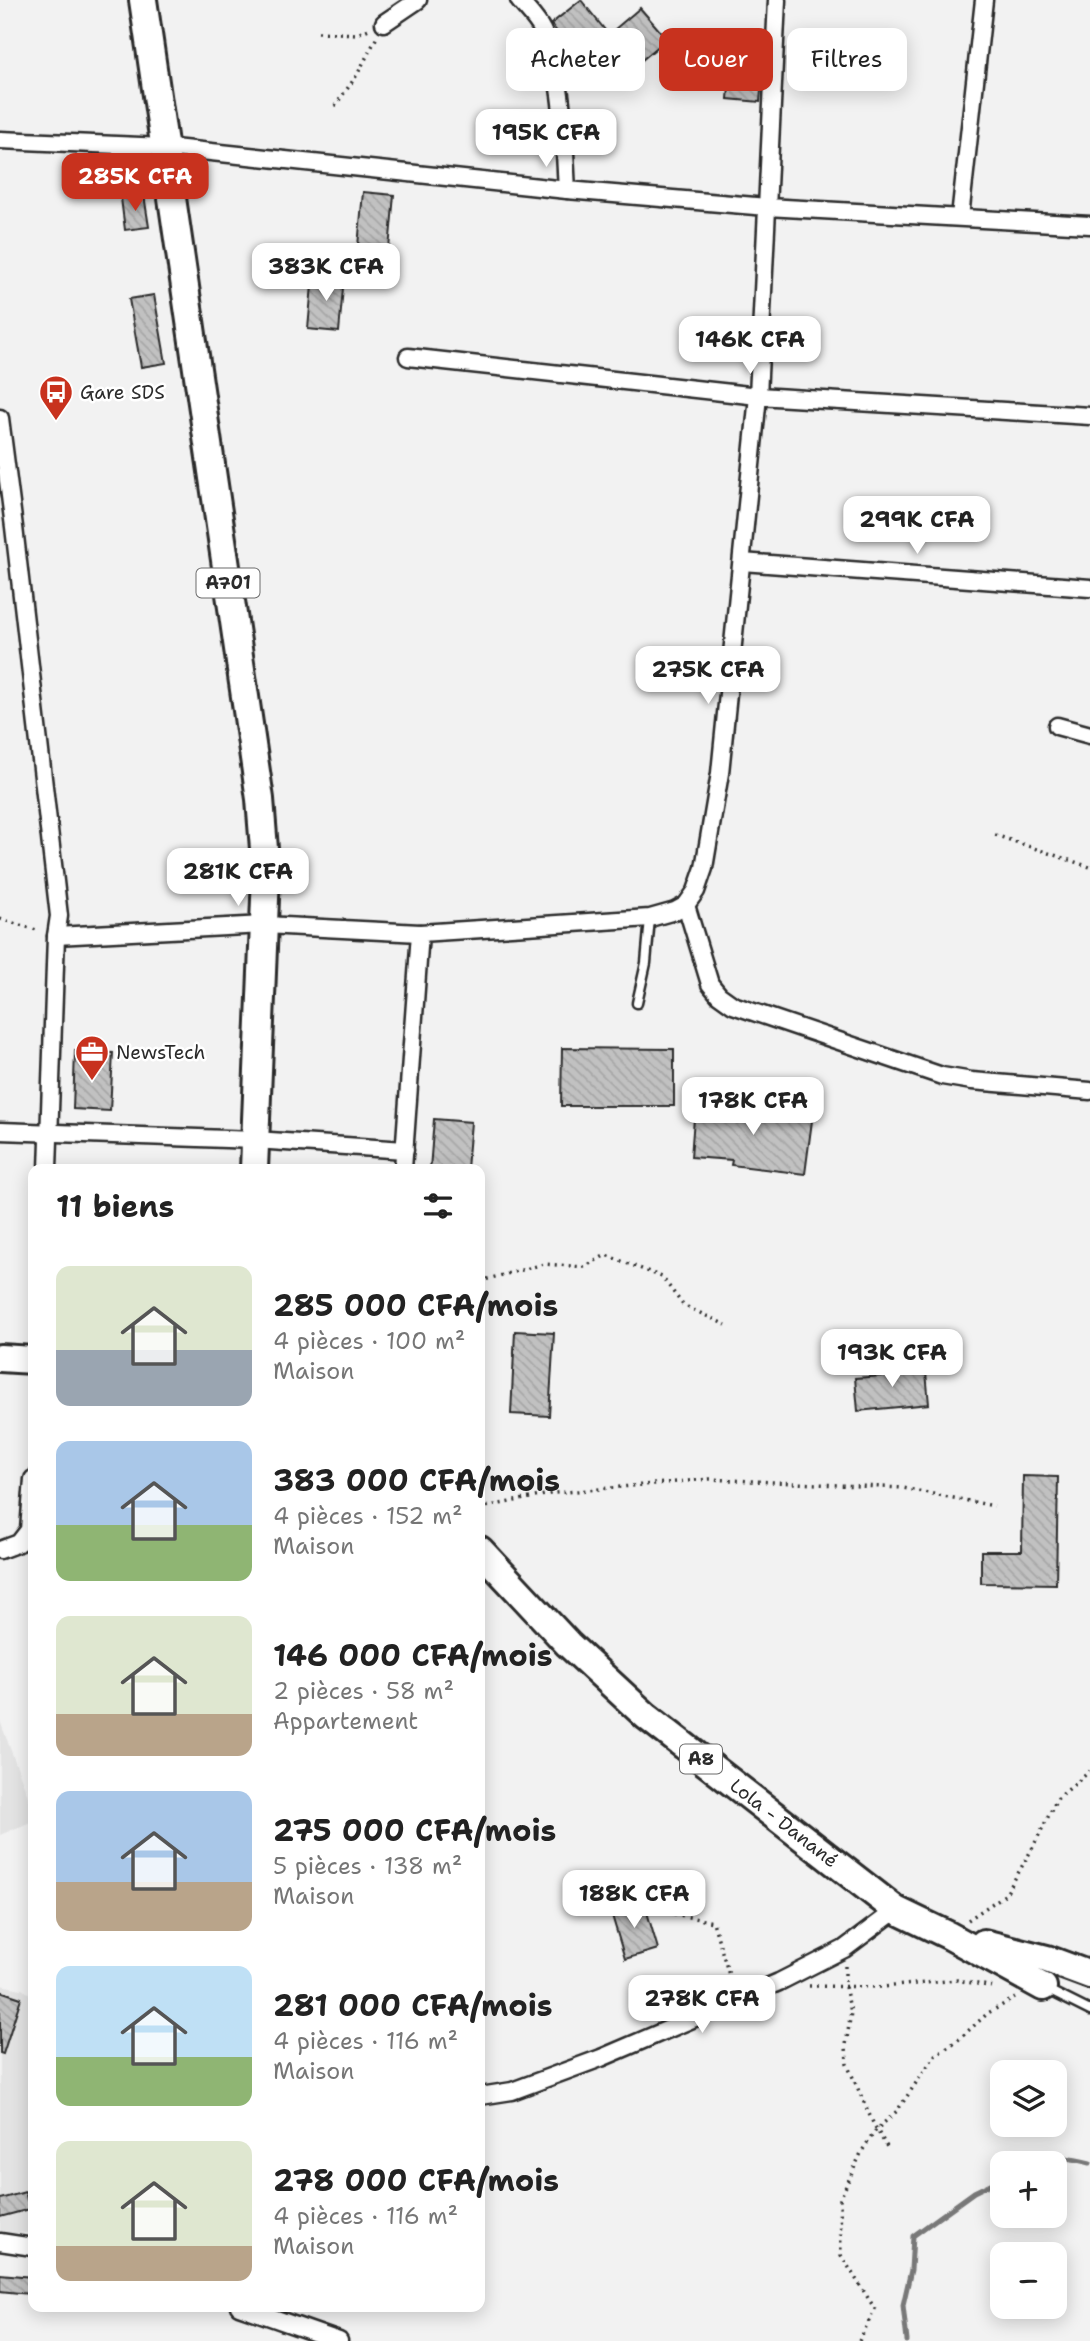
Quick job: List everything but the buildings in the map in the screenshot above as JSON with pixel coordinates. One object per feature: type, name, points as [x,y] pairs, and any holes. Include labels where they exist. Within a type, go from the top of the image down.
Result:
[{"type":"main road","name":"A701","points":[[143,0],[260,799],[266,874],[254,1164]]},
{"type":"main road","points":[[0,1358],[28,1360]]},
{"type":"main road","name":"Lola - Danané","points":[[485,1555],[568,1644],[646,1716],[896,1910],[1044,1987]]},
{"type":"main road","name":"Lola - Danané","points":[[948,1935],[1047,1959],[1090,1975]]},
{"type":"street","points":[[384,23],[418,0]]},
{"type":"street","points":[[519,0],[542,29],[552,58],[563,110],[567,190]]},
{"type":"street","points":[[56,936],[265,925],[420,933],[650,918],[686,905],[696,891],[704,868],[720,773],[742,562],[758,396],[777,0]]},
{"type":"street","points":[[960,217],[984,0]]},
{"type":"street","points":[[0,139],[164,148],[567,190],[767,207],[1090,225]]},
{"type":"street","points":[[408,357],[758,396],[1090,416]]},
{"type":"street","points":[[0,418],[59,916],[56,936],[48,1164]]},
{"type":"street","points":[[742,562],[1090,588]]},
{"type":"street","points":[[1057,726],[1090,735]]},
{"type":"street","points":[[686,905],[710,984],[733,1005],[942,1076],[1090,1091]]},
{"type":"street","points":[[404,1164],[420,933]]},
{"type":"street","points":[[0,1131],[255,1140],[405,1150]]},
{"type":"street","points":[[0,1550],[19,1543],[28,1531]]},
{"type":"street","points":[[485,2094],[512,2091],[601,2059],[779,1982],[844,1950],[896,1910]]},
{"type":"street","points":[[0,2242],[28,2246]]},
{"type":"street","points":[[256,2312],[339,2341]]},
{"type":"lane","points":[[637,1003],[646,963],[650,918]]},
{"type":"lane","name":"Lola - Danané","points":[[1044,1987],[1090,2011]]},
{"type":"path","points":[[318,32],[357,34],[384,23]]},
{"type":"path","points":[[334,106],[357,75],[384,23]]},
{"type":"path","points":[[995,835],[1090,867]]},
{"type":"path","points":[[0,919],[56,936]]},
{"type":"path","points":[[485,1280],[544,1264],[584,1267],[606,1255],[662,1278],[684,1305],[726,1325]]},
{"type":"path","points":[[485,1507],[555,1493],[709,1479],[903,1488],[994,1506]]},
{"type":"path","points":[[948,1935],[1006,1894],[1057,1800],[1090,1771]]},
{"type":"path","points":[[674,1914],[713,1922],[736,2000]]},
{"type":"path","points":[[844,1950],[845,1987],[851,2012],[846,2045],[847,2064],[876,2130],[887,2147]]},
{"type":"path","points":[[779,1982],[883,1987],[957,1980],[999,1988]]},
{"type":"path","points":[[859,2341],[875,2309],[841,2256],[840,2199],[862,2151],[876,2130],[897,2111],[935,2055],[957,2041],[988,2013],[1024,1994],[1012,1991]]},
{"type":"shaded area","points":[[0,1721],[28,1797],[28,1823],[0,1835]]},
{"type":"shaded area","points":[[0,1985],[28,1993],[28,2233],[0,2233]]},
{"type":"waterway","points":[[1067,2159],[1090,2163]]},
{"type":"waterway","points":[[907,2341],[903,2305],[911,2270],[913,2236],[974,2192],[990,2184]]},
{"type":"place","name":"Gare SDS","points":[[56,422]]},
{"type":"place","name":"NewsTech","points":[[92,1082]]}]
